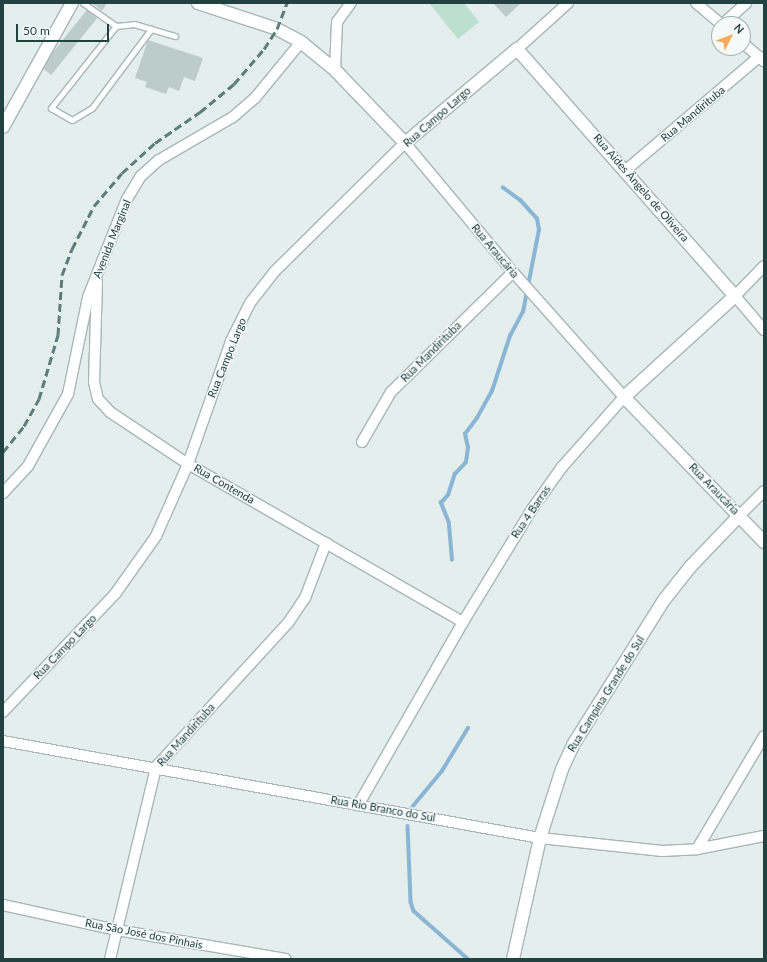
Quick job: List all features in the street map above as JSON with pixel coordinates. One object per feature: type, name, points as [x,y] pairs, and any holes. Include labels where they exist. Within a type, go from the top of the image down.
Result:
[{"type":"street","points":[[3,127],[72,3]]},
{"type":"street","name":"Rua Araucária","points":[[198,3],[277,29],[301,42],[334,70],[405,143],[513,272],[624,396],[764,542]]},
{"type":"street","points":[[334,70],[337,22],[350,3]]},
{"type":"street","name":"Rua Campo Largo","points":[[3,712],[115,594],[156,536],[188,464],[231,342],[250,303],[274,272],[405,143],[568,3]]},
{"type":"street","points":[[696,3],[712,16]]},
{"type":"street","points":[[731,16],[746,3]]},
{"type":"street","name":"Avenida Marginal","points":[[3,493],[28,466],[68,394],[88,297],[127,199],[141,176],[159,160],[239,112],[255,98],[301,42]]},
{"type":"street","name":"Rua Aides Ângelo de Oliveira","points":[[517,48],[626,170],[764,330]]},
{"type":"street","points":[[751,50],[762,59]]},
{"type":"street","name":"Rua Mandirituba","points":[[626,170],[762,59]]},
{"type":"street","name":"Rua 4 Barras","points":[[358,805],[463,622],[532,509],[562,467],[624,396],[735,296],[764,266]]},
{"type":"street","name":"Rua Mandirituba","points":[[362,442],[391,392],[513,272]]},
{"type":"street","name":"Rua Contenda","points":[[97,277],[94,382],[98,399],[110,412],[188,464],[463,622]]},
{"type":"street","name":"Rua Campina Grande do Sul","points":[[513,959],[540,838],[562,769],[573,746],[664,600],[691,566],[764,491]]},
{"type":"street","name":"Rua Mandirituba","points":[[110,959],[156,767],[288,623],[306,598],[326,543]]},
{"type":"street","points":[[697,849],[764,736]]},
{"type":"street","name":"Rua Rio Branco do Sul","points":[[3,741],[156,767],[540,838],[662,851],[697,849],[764,836]]},
{"type":"street","name":"Rua São José dos Pinhais","points":[[3,905],[117,930],[286,959]]},
{"type":"lane","points":[[83,3],[116,26],[134,24],[175,36]]},
{"type":"lane","points":[[116,26],[51,108],[72,120],[92,108],[151,29]]},
{"type":"green space","points":[[429,3],[464,3],[479,22],[458,39]]},
{"type":"building","points":[[92,3],[107,3],[102,11]]},
{"type":"building","points":[[493,3],[521,3],[506,17]]},
{"type":"building","points":[[87,10],[97,18],[51,75],[41,67]]},
{"type":"building","points":[[148,40],[203,58],[195,81],[184,77],[179,91],[169,87],[166,94],[145,87],[147,82],[135,78]]},
{"type":"waterway","points":[[452,560],[449,523],[441,503],[448,495],[455,474],[466,462],[468,448],[465,434],[477,418],[492,391],[510,336],[523,312],[539,230],[537,219],[521,201],[503,188]]},
{"type":"waterway","points":[[408,812],[442,771],[468,728]]},
{"type":"waterway","points":[[408,826],[411,902],[414,911],[468,959]]},
{"type":"railway","points":[[3,452],[24,426],[39,399],[58,335],[62,275],[72,249],[94,206],[122,173],[155,143],[200,112],[234,84],[264,49],[277,29],[287,3]]}]
